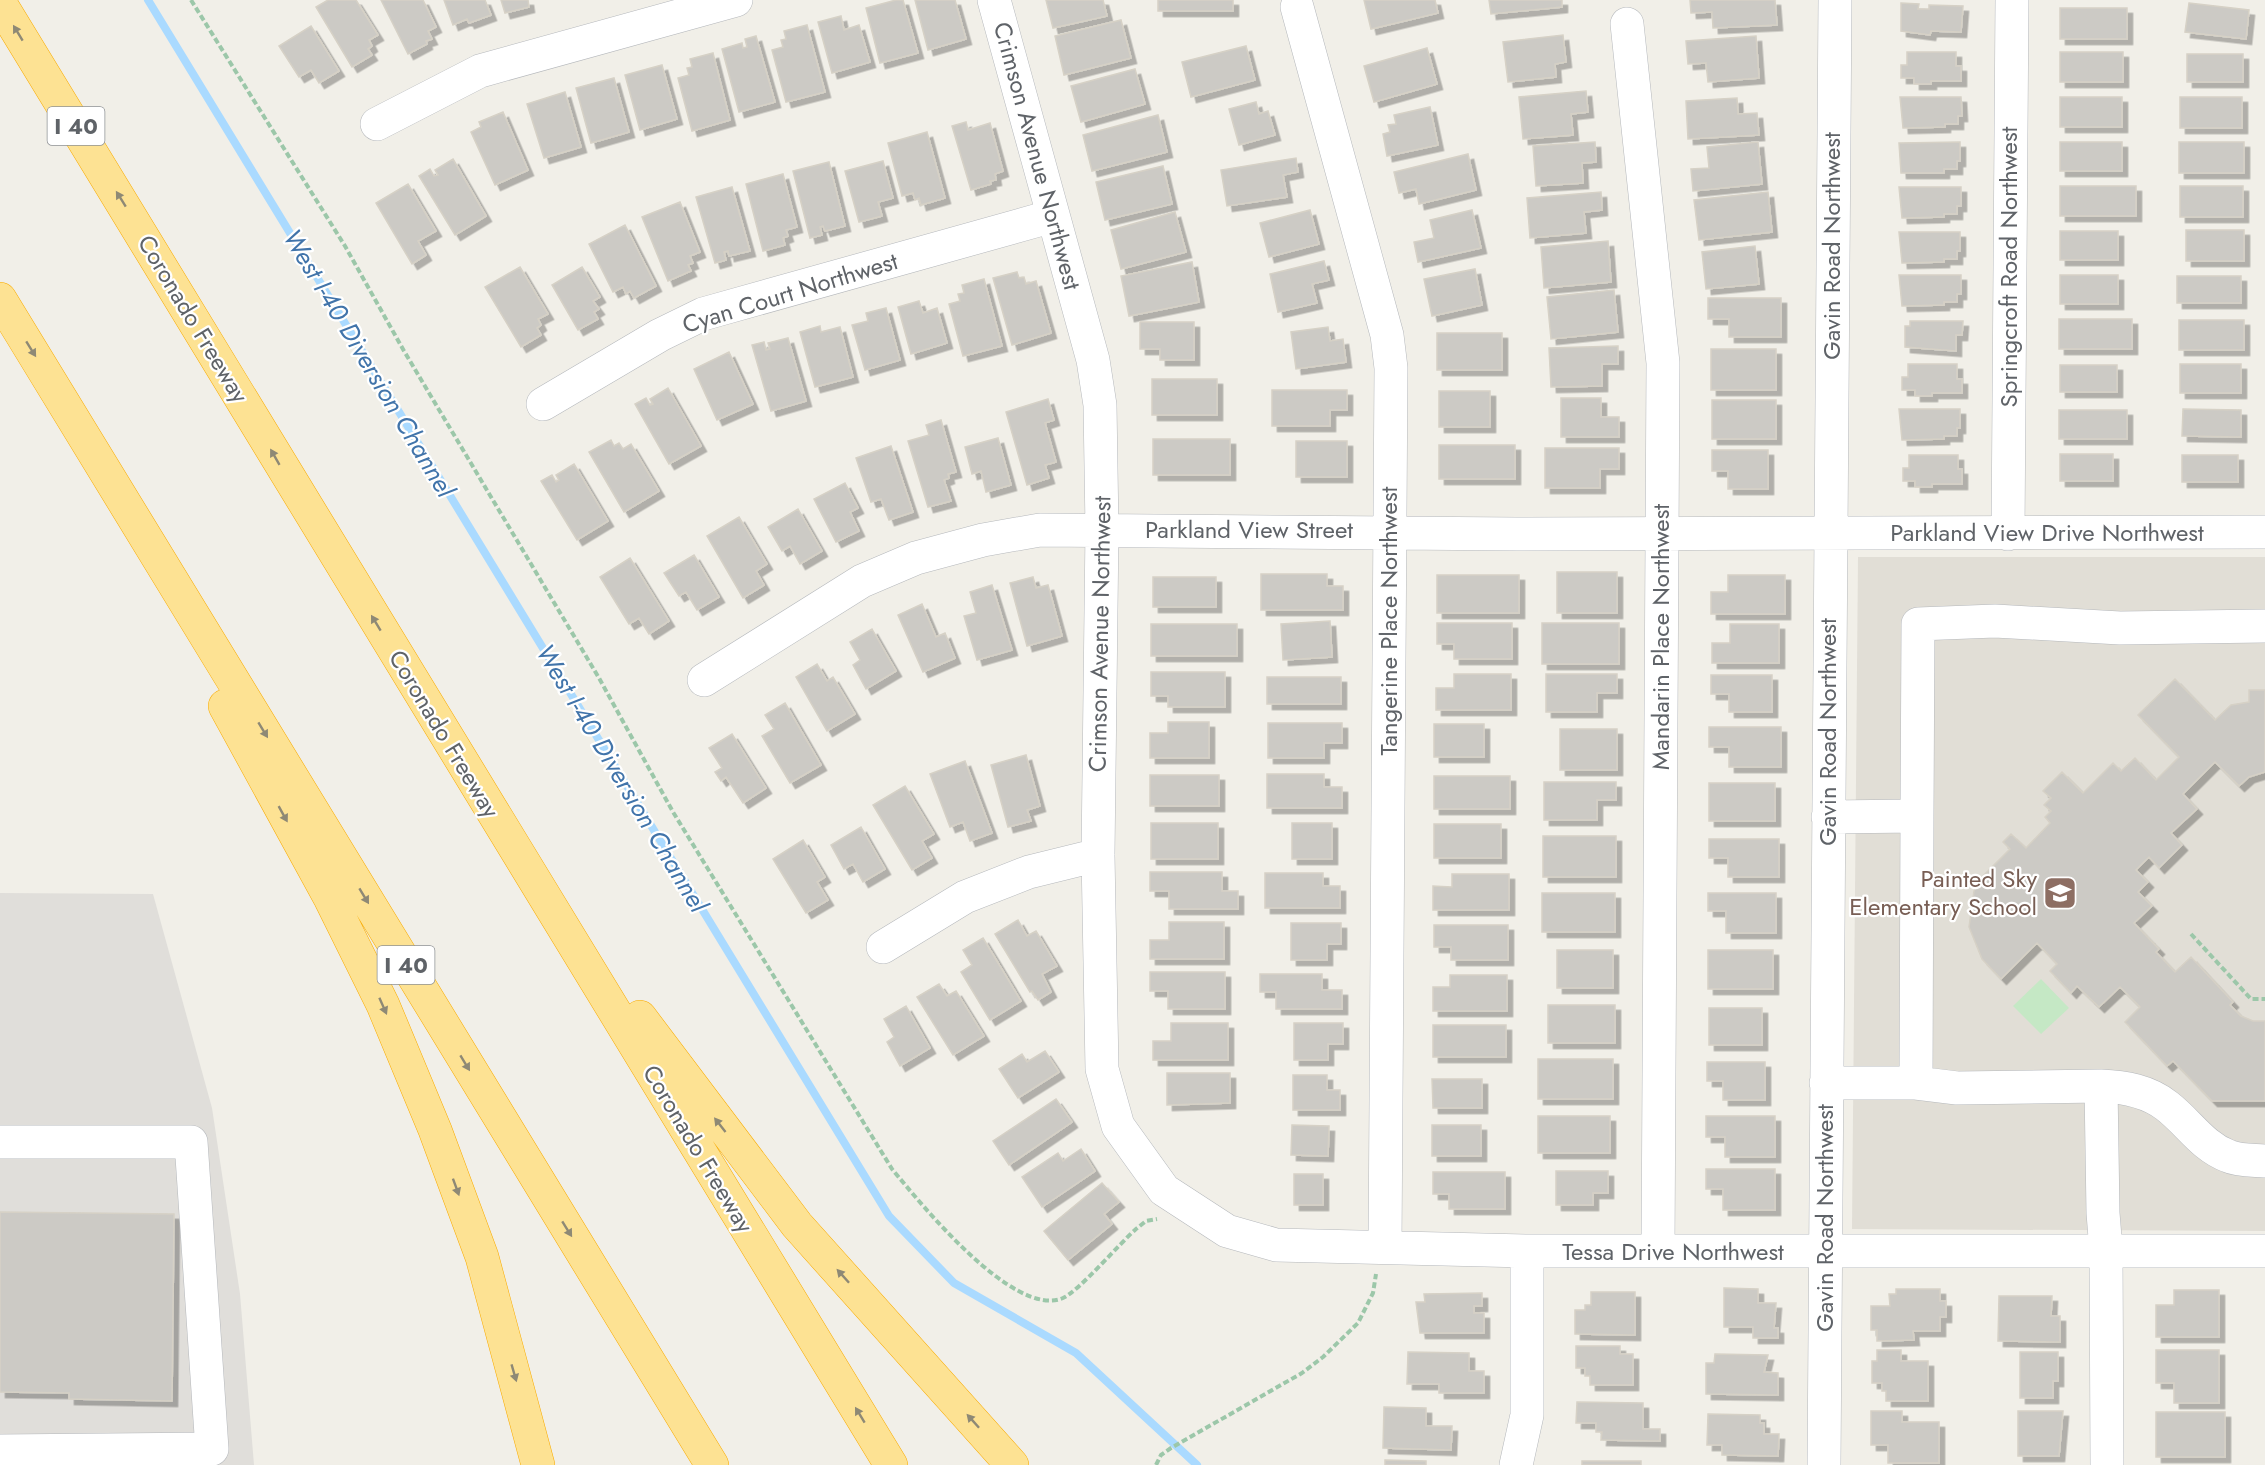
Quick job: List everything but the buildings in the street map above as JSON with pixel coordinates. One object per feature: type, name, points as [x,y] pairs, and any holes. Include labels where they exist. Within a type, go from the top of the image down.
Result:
[{"type":"highway","name":"Coronado Freeway","points":[[0,3],[891,1465]]},
{"type":"highway","name":"I 40","points":[[0,299],[712,1465]]},
{"type":"highway","points":[[102,464],[254,761],[328,896],[383,1005],[435,1130],[482,1257],[538,1465]]},
{"type":"highway","points":[[505,834],[683,1077],[797,1225],[1012,1465]]},
{"type":"street","points":[[377,124],[480,71],[736,0]]},
{"type":"street","name":"Crimson Avenue Northwest","points":[[994,0],[1094,360],[1100,405],[1102,529],[1098,855],[1102,1069],[1118,1126],[1164,1190],[1227,1232]]},
{"type":"street","name":"Gavin Road Northwest","points":[[1824,1465],[1835,0]]},
{"type":"street","name":"Springcroft Road Northwest","points":[[2008,534],[2012,0]]},
{"type":"street","name":"Tangerine Place Northwest","points":[[1298,7],[1387,335],[1391,368],[1385,1247]]},
{"type":"street","name":"Mandarin Place Northwest","points":[[1627,24],[1663,363],[1658,1251]]},
{"type":"street","name":"Cyan Court Northwest","points":[[543,404],[660,335],[703,314],[1053,216]]},
{"type":"street","name":"Parkland View Street","points":[[704,680],[862,581],[916,558],[983,540],[1040,530],[1830,534]]},
{"type":"street","name":"Parkland View Drive Northwest","points":[[1830,534],[2265,532]]},
{"type":"street","points":[[1916,1083],[1918,624],[1995,621],[2120,628],[2265,627]]},
{"type":"street","points":[[1828,817],[1917,816]]},
{"type":"street","points":[[883,947],[965,897],[1029,872],[1098,855]]},
{"type":"street","points":[[1826,1083],[1916,1083],[1957,1088],[2121,1087],[2145,1093],[2167,1106],[2204,1143],[2230,1157],[2265,1161]]},
{"type":"street","points":[[2101,1086],[2103,1213],[2106,1250],[2107,1465]]},
{"type":"street","points":[[0,1142],[191,1142],[213,1457],[92,1457],[0,1451]]},
{"type":"street","name":"Tessa Drive Northwest","points":[[1227,1232],[1276,1245],[1527,1251],[2265,1251]]},
{"type":"street","points":[[1516,1465],[1527,1415],[1527,1251]]},
{"type":"path","points":[[191,0],[345,246],[404,351],[594,668],[673,812],[892,1169],[937,1223],[992,1274],[1043,1302],[1065,1298],[1146,1221],[1168,1220]]},
{"type":"path","points":[[2191,934],[2251,999],[2265,999]]},
{"type":"path","points":[[1156,1465],[1161,1455],[1302,1373],[1323,1357],[1358,1323],[1364,1312],[1372,1293],[1376,1271],[1364,1272]]},
{"type":"shaded area","name":"Painted Sky Elementary School","points":[[1858,557],[2265,557],[2265,1231],[1852,1229]]},
{"type":"shaded area","points":[[0,893],[153,894],[212,1108],[240,1294],[254,1465],[0,1465]]},
{"type":"green space","points":[[2041,979],[2069,1008],[2041,1034],[2013,1006]]},
{"type":"waterway","name":"West I-40 Diversion Channel","points":[[148,0],[889,1216],[954,1283],[1076,1353],[1197,1465]]},
{"type":"place","name":"Painted Sky Elementary School","points":[[2060,893]]}]
